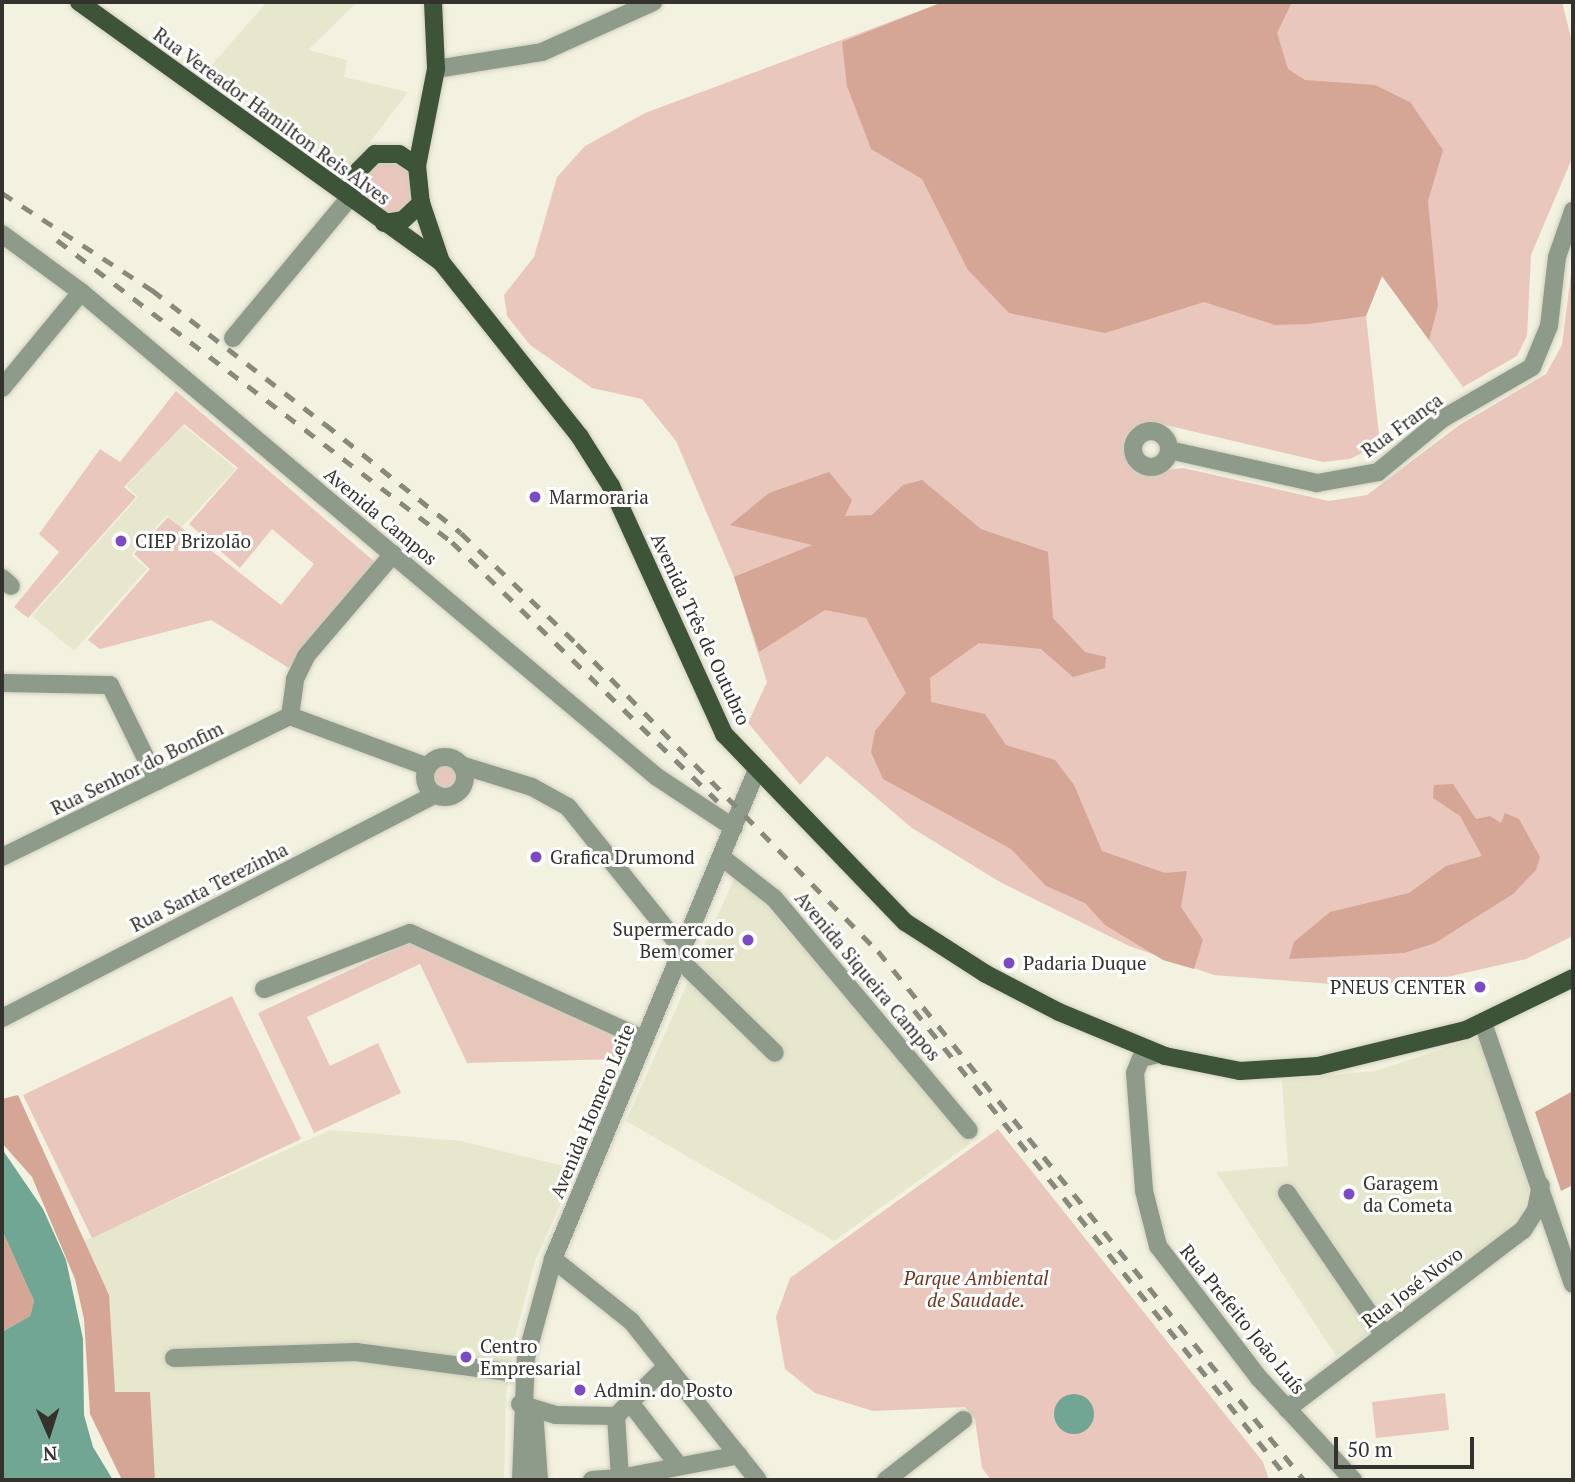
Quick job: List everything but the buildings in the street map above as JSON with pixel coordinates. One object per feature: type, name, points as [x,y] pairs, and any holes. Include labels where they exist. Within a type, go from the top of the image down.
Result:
[{"type":"main road","name":"Rua Vereador Hamilton Reis Alves","points":[[79,2],[441,262]]},
{"type":"main road","name":"Avenida Três de Outubro","points":[[433,2],[436,69],[417,166],[421,203],[441,262],[580,437],[611,486],[724,734],[756,772],[905,922],[985,975],[1114,1036],[1137,1056],[1159,1054],[1217,1069],[1279,1071],[1388,1052],[1483,1023],[1573,978]]},
{"type":"main road","points":[[350,197],[359,170],[375,154],[399,154],[417,166]]},
{"type":"main road","points":[[384,223],[402,220],[421,203]]},
{"type":"street","points":[[436,69],[542,52],[653,2]]},
{"type":"street","points":[[233,338],[350,197]]},
{"type":"street","name":"Rua França","points":[[1169,450],[1317,483],[1378,472],[1443,419],[1532,367],[1549,326],[1557,257],[1573,211]]},
{"type":"street","name":"Avenida Campos","points":[[2,234],[80,292],[657,777],[734,828]]},
{"type":"street","points":[[2,388],[80,292]]},
{"type":"street","points":[[393,554],[306,656],[295,679],[290,716],[428,767],[444,758],[463,773],[503,777],[551,796],[582,820],[681,955],[775,1054]]},
{"type":"street","points":[[2,683],[110,685],[157,781]]},
{"type":"street","name":"Rua Senhor do Bonfim","points":[[2,857],[290,716]]},
{"type":"street","points":[[428,767],[427,786],[436,794],[454,795],[463,773]]},
{"type":"street","name":"Avenida Homero Leite","points":[[521,1480],[527,1407],[524,1374],[553,1259],[644,1040],[724,859],[756,772]]},
{"type":"street","name":"Rua Santa Terezinha","points":[[2,1018],[436,794]]},
{"type":"street","name":"Avenida Siqueira Campos","points":[[724,859],[775,898],[969,1130]]},
{"type":"street","points":[[264,989],[410,933],[644,1040]]},
{"type":"street","points":[[1483,1023],[1573,1284]]},
{"type":"street","name":"Rua Prefeito João Luís","points":[[1137,1056],[1136,1135],[1158,1246],[1287,1409],[1353,1480]]},
{"type":"street","name":"Rua José Novo","points":[[1287,1409],[1523,1230],[1536,1210],[1542,1191]]},
{"type":"street","points":[[1287,1193],[1384,1335]]},
{"type":"street","points":[[553,1259],[631,1321],[758,1480]]},
{"type":"street","points":[[174,1358],[356,1352],[524,1374]]},
{"type":"street","points":[[620,1478],[616,1416],[667,1366]]},
{"type":"street","points":[[629,1401],[680,1466]]},
{"type":"street","points":[[539,1480],[527,1407],[616,1416]]},
{"type":"street","points":[[886,1480],[962,1420]]},
{"type":"street","points":[[592,1480],[620,1478],[738,1455]]},
{"type":"shaded area","points":[[267,2],[357,2],[308,50],[347,60],[344,77],[408,92],[344,176],[203,75]]},
{"type":"shaded area","points":[[943,2],[1292,2],[1277,33],[1288,69],[1305,80],[1375,85],[1410,102],[1443,150],[1428,201],[1438,306],[1429,340],[1382,276],[1366,316],[1308,324],[1275,325],[1204,302],[1105,333],[1009,313],[968,270],[922,179],[871,149],[847,86],[842,42]]},
{"type":"shaded area","name":"CIEP Brizolão","points":[[183,425],[236,469],[182,527],[167,515],[131,555],[147,569],[74,651],[32,616],[138,497],[126,486]]},
{"type":"shaded area","points":[[829,472],[852,500],[845,516],[872,515],[903,485],[922,480],[981,529],[1048,552],[1053,618],[1085,652],[1106,657],[1105,668],[1073,677],[1041,649],[979,643],[930,678],[931,702],[985,714],[1006,745],[1055,760],[1074,785],[1102,851],[1165,873],[1187,871],[1181,907],[1203,940],[1194,969],[1163,960],[1105,925],[1085,903],[1046,886],[1011,849],[883,779],[871,752],[875,731],[906,693],[866,618],[825,610],[759,652],[734,577],[812,545],[730,525],[769,493]]},
{"type":"shaded area","points":[[1453,784],[1476,819],[1490,816],[1501,823],[1505,813],[1519,819],[1540,857],[1536,870],[1513,894],[1435,943],[1404,953],[1289,959],[1294,942],[1330,912],[1409,893],[1446,866],[1482,856],[1460,816],[1433,798],[1434,785]]},
{"type":"shaded area","points":[[737,872],[971,1143],[834,1241],[626,1121]]},
{"type":"shaded area","points":[[1479,1037],[1530,1185],[1522,1213],[1490,1247],[1336,1356],[1216,1172],[1288,1166],[1282,1080],[1375,1071]]},
{"type":"shaded area","points":[[1573,1091],[1573,1185],[1561,1191],[1535,1112]]},
{"type":"shaded area","points":[[18,1095],[109,1295],[115,1392],[150,1392],[155,1480],[122,1480],[90,1414],[84,1319],[75,1279],[32,1177],[2,1143],[2,1099]]},
{"type":"shaded area","points":[[330,1130],[461,1141],[576,1169],[535,1261],[516,1333],[506,1396],[504,1480],[146,1480],[110,1383],[83,1241]]},
{"type":"shaded area","points":[[2,1230],[34,1301],[30,1316],[2,1332]]},
{"type":"green space","points":[[943,2],[1562,2],[1573,46],[1573,156],[1531,255],[1527,336],[1517,356],[1463,387],[1382,276],[1366,316],[1380,444],[1350,459],[1323,462],[1153,422],[1132,430],[1124,447],[1128,464],[1140,473],[1183,468],[1329,501],[1367,495],[1458,426],[1546,374],[1562,345],[1573,258],[1573,936],[1526,959],[1438,979],[1358,986],[1214,975],[1129,946],[1000,882],[912,828],[827,756],[800,785],[748,723],[767,682],[734,577],[676,441],[642,399],[592,388],[530,345],[507,316],[504,295],[534,257],[557,177],[585,146],[645,113]]},
{"type":"green space","points":[[388,161],[407,168],[414,187],[407,206],[388,213],[369,206],[362,187],[369,168]]},
{"type":"green space","points":[[176,391],[376,563],[289,668],[211,620],[100,649],[88,640],[150,569],[134,554],[168,517],[281,605],[314,564],[272,529],[240,568],[189,524],[238,468],[184,424],[124,487],[136,497],[28,618],[14,607],[59,552],[39,534],[100,449],[120,462]]},
{"type":"green space","points":[[446,762],[458,766],[462,778],[458,790],[446,794],[434,790],[430,778],[434,766]]},
{"type":"green space","points":[[416,939],[629,1038],[619,1059],[467,1063],[420,964],[307,1017],[330,1066],[378,1043],[401,1093],[314,1133],[258,1013]]},
{"type":"green space","points":[[232,996],[301,1139],[92,1238],[23,1095]]},
{"type":"green space","name":"Parque Ambiental de Saudade.","points":[[998,1129],[1263,1462],[1269,1480],[991,1480],[982,1468],[975,1419],[965,1407],[873,1411],[815,1393],[785,1369],[776,1317],[790,1278]]},
{"type":"green space","points":[[1445,1393],[1449,1430],[1376,1438],[1372,1402]]},
{"type":"water","points":[[2,1149],[43,1209],[66,1260],[83,1339],[84,1415],[93,1447],[113,1480],[2,1480],[2,1332],[30,1316],[34,1301],[2,1230]]},
{"type":"water","points":[[1074,1394],[1082,1395],[1088,1400],[1093,1406],[1093,1422],[1088,1428],[1082,1433],[1074,1434],[1066,1433],[1060,1428],[1055,1422],[1054,1414],[1055,1406],[1060,1400],[1066,1395]]},
{"type":"railway","points":[[2,193],[152,290],[325,424],[461,533],[577,644],[878,951],[1304,1480]]},
{"type":"railway","points":[[57,240],[452,542],[717,801]]},
{"type":"railway","points":[[914,1010],[1289,1480]]},
{"type":"place","name":"Marmoraria","points":[[535,497]]},
{"type":"place","name":"CIEP Brizolão","points":[[121,541]]},
{"type":"place","name":"Grafica Drumond","points":[[536,857]]},
{"type":"place","name":"Supermercado Bem comer","points":[[748,940]]},
{"type":"place","name":"Padaria Duque","points":[[1009,963]]},
{"type":"place","name":"PNEUS CENTER","points":[[1480,987]]},
{"type":"place","name":"Garagem da Cometa","points":[[1349,1194]]},
{"type":"place","name":"Centro Empresarial","points":[[466,1357]]},
{"type":"place","name":"Admin. do Posto","points":[[580,1390]]}]
